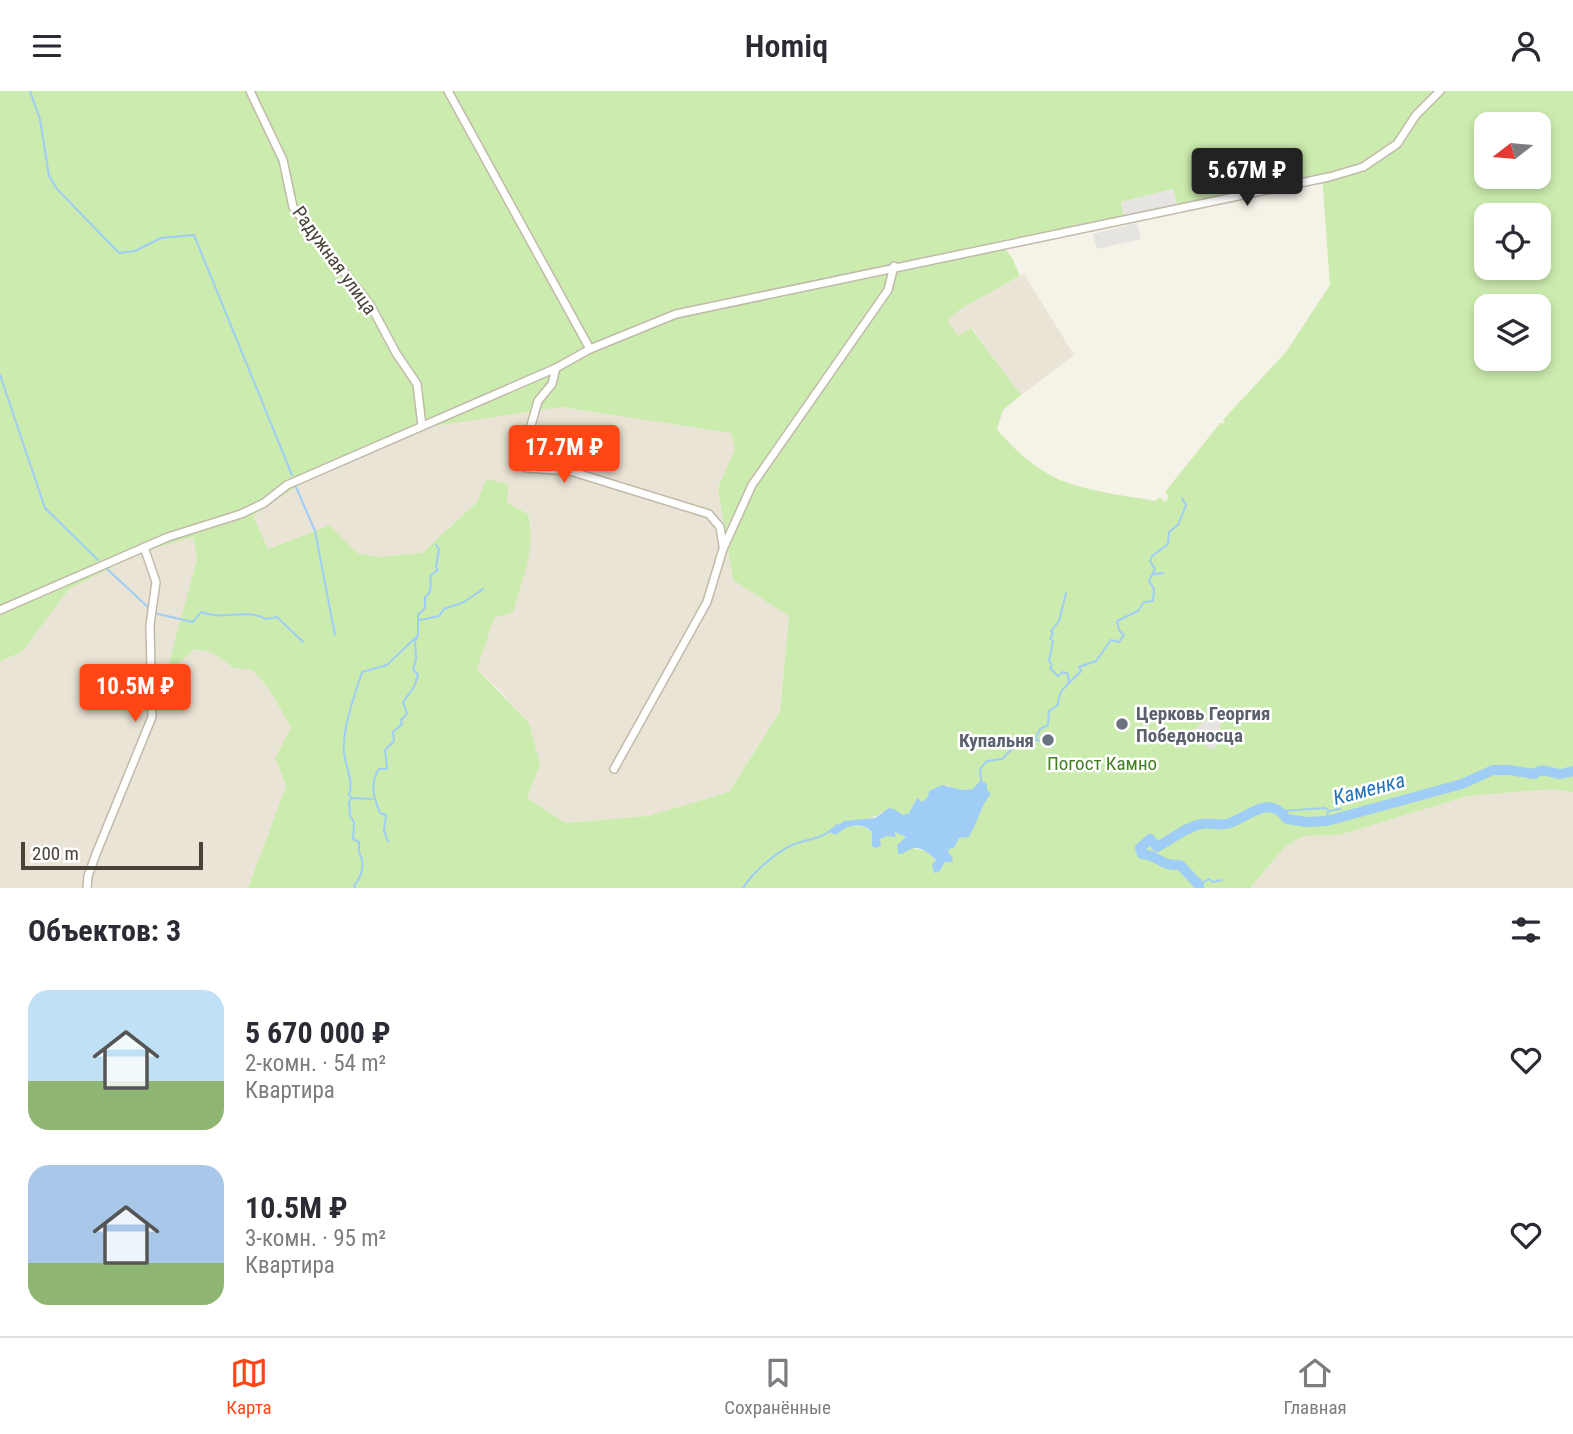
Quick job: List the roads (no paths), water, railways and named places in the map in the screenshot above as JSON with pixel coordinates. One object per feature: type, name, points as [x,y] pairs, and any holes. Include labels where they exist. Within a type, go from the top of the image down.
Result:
[{"type":"street","name":"Радужная улица","points":[[250,91],[283,160],[293,207],[371,306],[416,384],[422,426]]},
{"type":"street","points":[[448,91],[590,349]]},
{"type":"street","points":[[0,610],[144,547],[241,514],[264,503],[287,485],[556,368],[590,349],[676,314],[1023,242],[1363,167],[1397,144],[1416,115],[1440,91]]},
{"type":"street","points":[[614,769],[707,602],[723,549],[752,485],[888,290],[894,267]]},
{"type":"street","points":[[556,368],[552,384],[538,401],[530,429],[527,468],[570,471],[709,514],[720,527],[723,549]]},
{"type":"street","points":[[87,888],[88,876],[96,854],[152,717],[150,625],[156,582],[144,547]]},
{"type":"water","points":[[981,780],[987,784],[987,790],[991,794],[969,837],[959,838],[954,848],[949,849],[952,862],[945,862],[940,871],[934,873],[932,865],[936,860],[920,849],[913,848],[904,854],[898,854],[897,845],[906,837],[895,832],[896,837],[887,836],[880,839],[881,846],[876,848],[872,846],[872,832],[863,826],[849,827],[836,835],[829,832],[844,821],[875,818],[889,808],[903,815],[909,813],[917,798],[922,802],[928,797],[929,791],[942,785],[962,790],[973,789]]},
{"type":"waterway","points":[[30,91],[40,119],[49,176],[57,189],[119,253],[135,251],[161,238],[194,235],[292,475]]},
{"type":"waterway","points":[[0,375],[45,508],[98,560]]},
{"type":"waterway","points":[[296,487],[315,531],[335,635]]},
{"type":"waterway","points":[[981,781],[980,769],[987,761],[1002,759],[1013,748],[1034,742],[1040,729],[1048,725],[1049,711],[1058,705],[1062,690],[1081,671],[1079,667],[1096,661],[1111,640],[1119,642],[1124,635],[1119,630],[1117,621],[1138,611],[1144,602],[1153,601],[1154,589],[1149,581],[1155,569],[1150,561],[1152,556],[1168,544],[1169,532],[1178,525],[1186,505],[1182,498]]},
{"type":"waterway","points":[[388,842],[384,831],[386,815],[380,813],[376,802],[374,781],[379,769],[387,769],[385,750],[394,741],[393,732],[402,724],[401,720],[407,714],[403,702],[417,679],[418,674],[413,670],[418,615],[425,608],[431,575],[438,570],[436,567],[439,549],[436,545]]},
{"type":"waterway","points":[[107,569],[150,609]]},
{"type":"waterway","points":[[1154,574],[1163,573]]},
{"type":"waterway","points":[[420,620],[439,616],[444,609],[464,602],[483,589]]},
{"type":"waterway","points":[[1066,593],[1059,621],[1051,631],[1053,634],[1050,639],[1053,641],[1049,661],[1052,665],[1050,668],[1058,676],[1063,672],[1068,674],[1069,683]]},
{"type":"waterway","points":[[154,613],[193,622],[201,612],[250,615],[266,619],[277,617],[303,642]]},
{"type":"waterway","points":[[352,798],[349,795],[344,743],[362,672],[387,665],[415,638]]},
{"type":"waterway","points":[[1037,740],[1051,745]]},
{"type":"waterway","name":"Каменка","points":[[1199,888],[1180,865],[1168,864],[1142,854],[1140,848],[1150,839],[1157,847],[1196,825],[1227,824],[1267,807],[1280,812],[1287,819],[1327,821],[1462,784],[1493,770],[1534,774],[1541,771],[1561,774],[1573,771]]},
{"type":"waterway","points":[[355,888],[362,870],[362,861],[359,842],[353,839],[354,822],[350,816],[349,802],[352,798],[372,799]]},
{"type":"waterway","points":[[1281,811],[1325,808],[1328,810],[1327,821]]},
{"type":"waterway","points":[[1328,811],[1340,809]]},
{"type":"waterway","points":[[743,888],[760,868],[776,855],[791,845],[823,835],[837,825]]},
{"type":"waterway","points":[[1199,885],[1209,879],[1213,882],[1222,880]]},
{"type":"place","name":"Церковь Георгия Победоносца","points":[[1122,724]]},
{"type":"place","name":"Купальня","points":[[1048,740]]},
{"type":"park label","name":"Погост Камно","points":[[1102,763]]}]
